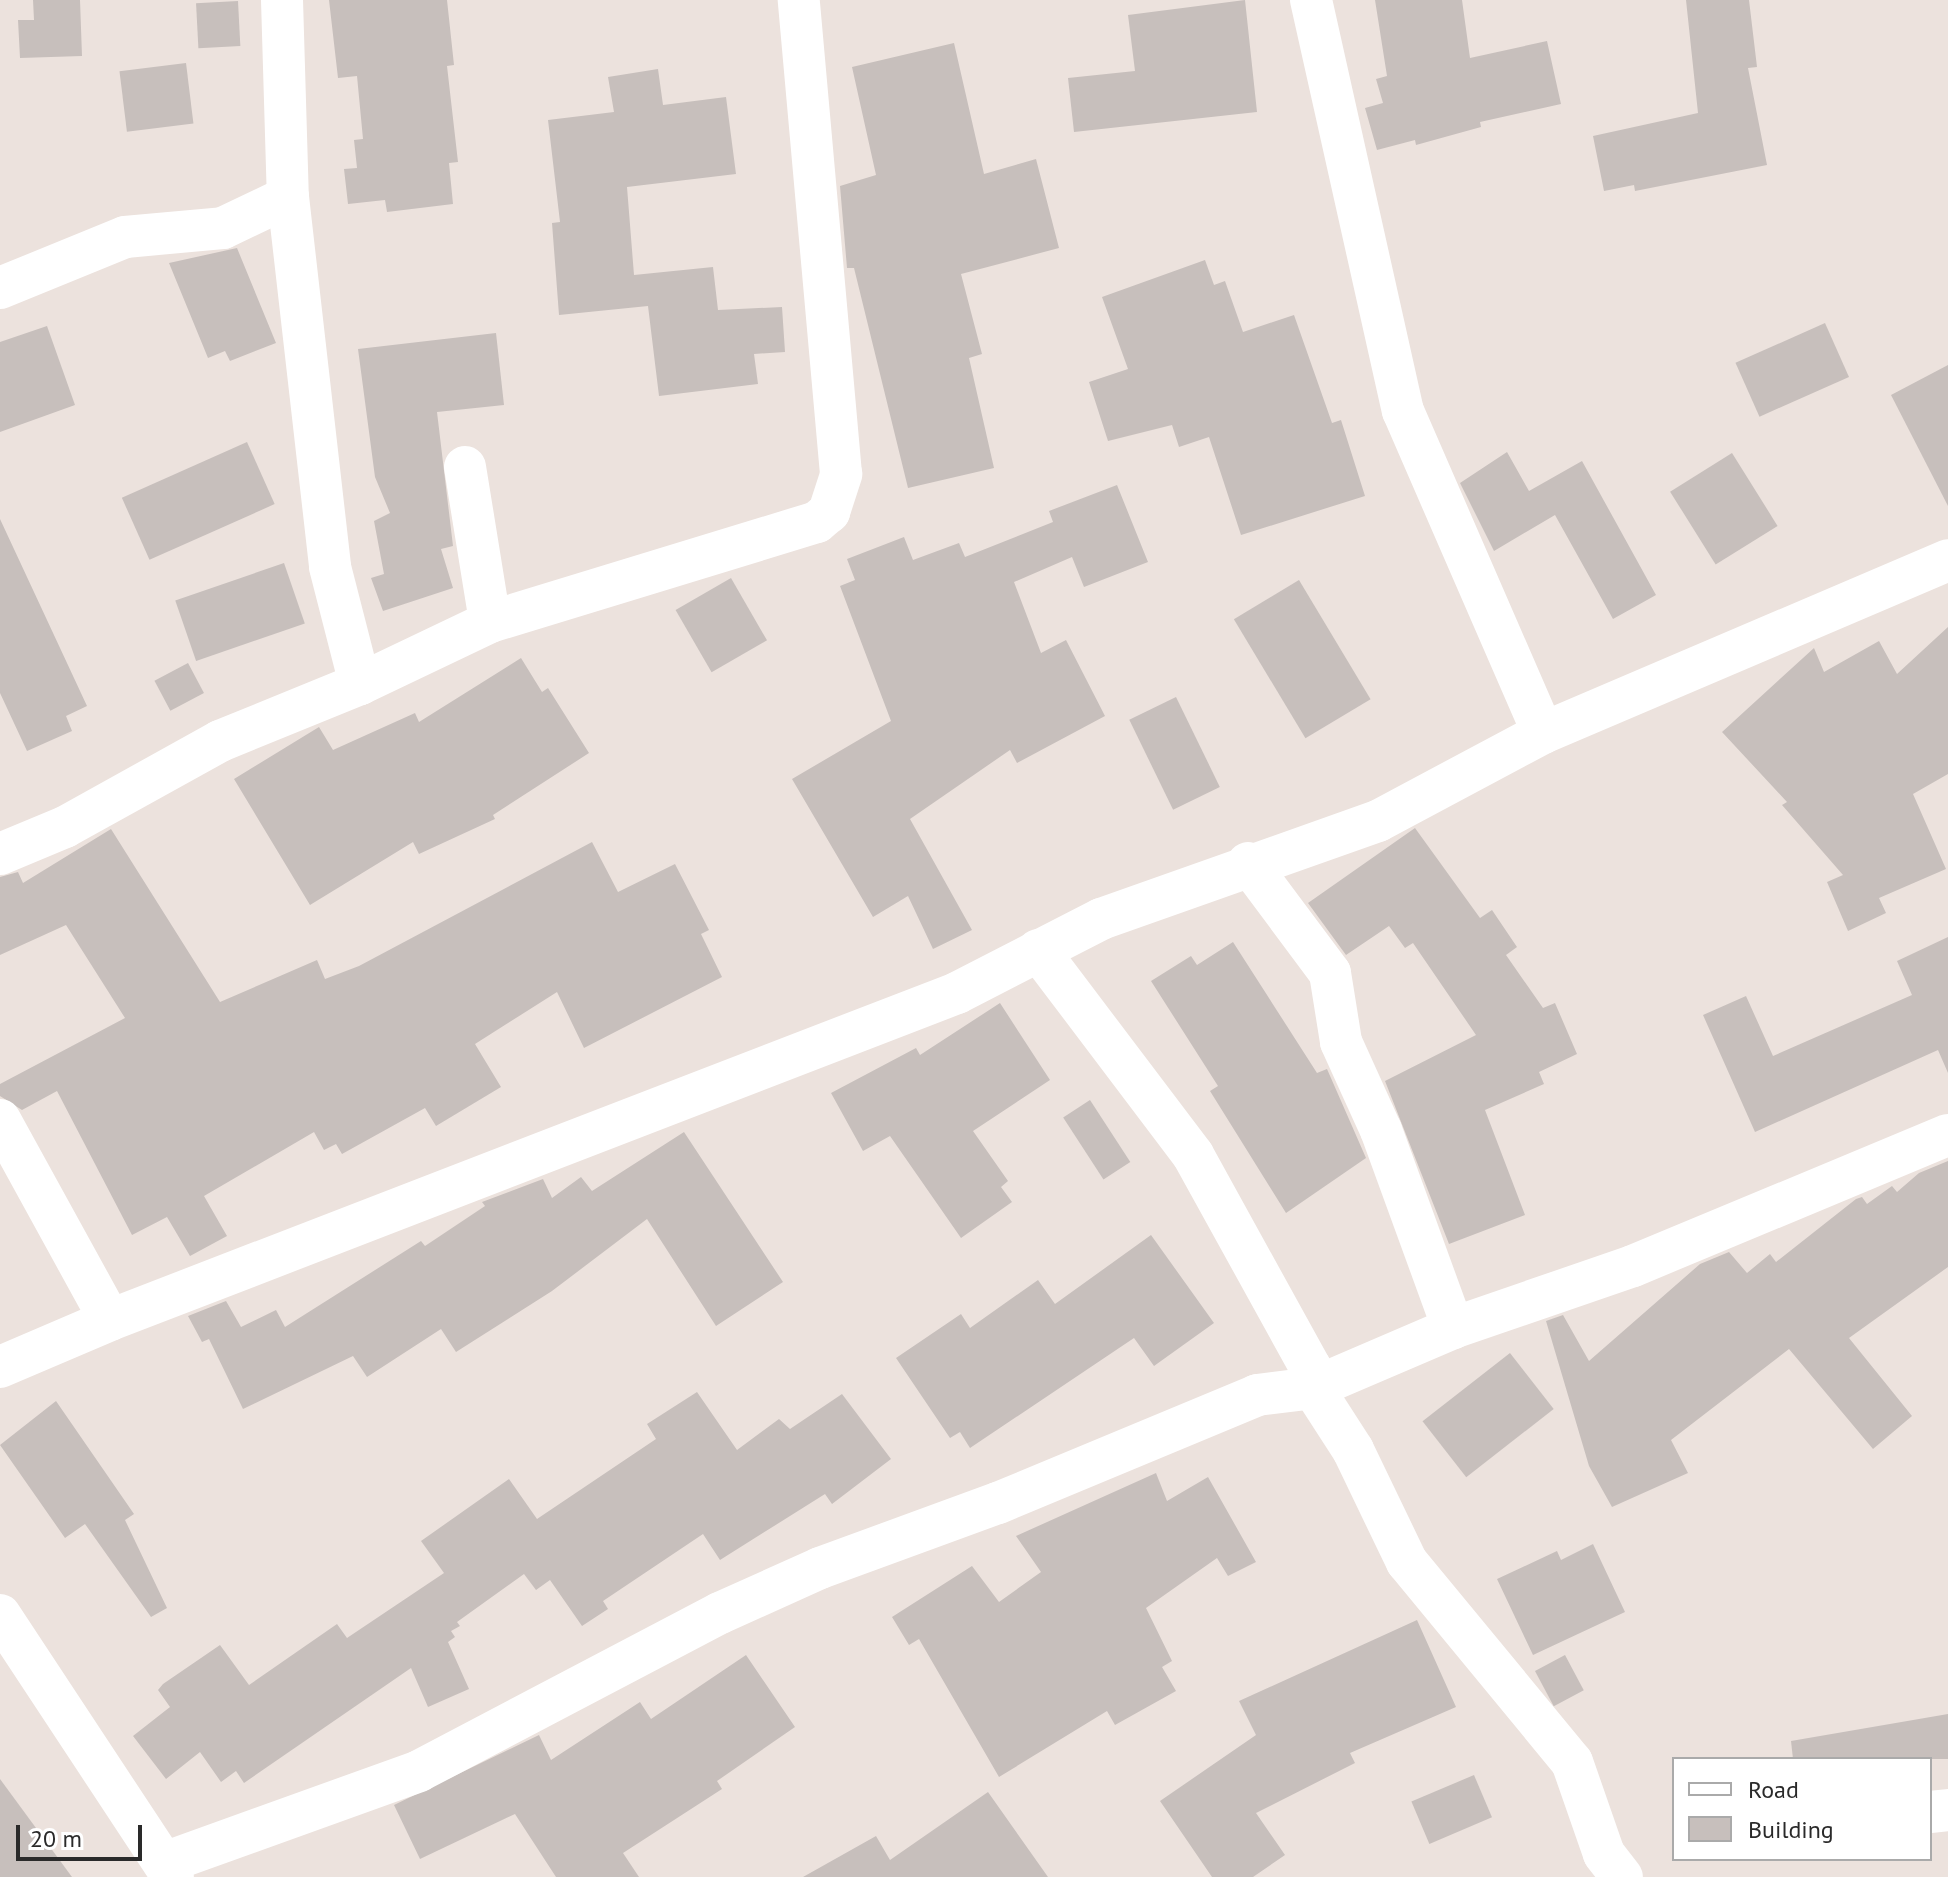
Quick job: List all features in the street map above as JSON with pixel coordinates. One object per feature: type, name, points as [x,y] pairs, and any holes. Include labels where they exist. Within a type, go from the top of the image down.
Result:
[{"type":"street","points":[[282,0],[288,197],[330,567],[360,684]]},
{"type":"street","points":[[0,854],[65,827],[220,741],[360,684],[490,622],[817,522],[837,500],[841,474],[799,0]]},
{"type":"street","points":[[1311,0],[1403,411],[1543,733]]},
{"type":"street","points":[[0,288],[125,237],[223,228],[288,197]]},
{"type":"street","points":[[465,467],[490,622]]},
{"type":"street","points":[[0,1367],[110,1320],[957,993],[1101,919],[1248,863],[1378,821],[1543,733],[1948,560]]},
{"type":"street","points":[[1248,863],[1330,973],[1341,1042],[1381,1130],[1453,1328]]},
{"type":"street","points":[[1038,950],[1193,1155],[1310,1367],[1313,1388],[1353,1450],[1407,1562],[1572,1762],[1604,1854],[1622,1877]]},
{"type":"street","points":[[0,1120],[110,1320]]},
{"type":"street","points":[[0,1615],[168,1870],[419,1771],[720,1613],[820,1568],[998,1503],[1257,1395],[1313,1388],[1453,1328],[1633,1266],[1948,1135]]},
{"type":"building","points":[[33,0],[80,0],[82,56],[20,58],[18,20],[34,20]]},
{"type":"building","points":[[329,0],[447,0],[454,65],[447,66],[458,162],[449,163],[453,204],[387,212],[385,200],[348,204],[344,169],[357,168],[354,140],[363,139],[357,76],[338,78]]},
{"type":"building","points":[[1245,0],[1257,112],[1074,132],[1068,78],[1135,71],[1128,15]]},
{"type":"building","points":[[1375,0],[1462,0],[1470,58],[1547,41],[1561,104],[1480,122],[1481,127],[1416,145],[1415,140],[1377,150],[1365,108],[1383,103],[1376,79],[1387,76]]},
{"type":"building","points":[[1686,0],[1749,0],[1757,67],[1748,68],[1767,165],[1635,191],[1634,185],[1604,191],[1593,136],[1698,113]]},
{"type":"building","points":[[238,1],[240,46],[198,48],[196,3]]},
{"type":"building","points":[[954,43],[984,174],[1036,159],[1059,248],[961,274],[982,354],[969,358],[994,468],[908,488],[854,268],[847,268],[840,186],[876,175],[852,67]]},
{"type":"building","points":[[186,63],[193,124],[127,132],[119,71]]},
{"type":"building","points":[[658,69],[663,105],[726,97],[736,174],[627,187],[634,275],[713,267],[718,310],[782,307],[785,352],[754,354],[758,384],[659,396],[648,306],[559,315],[552,223],[560,222],[548,120],[614,112],[608,77]]},
{"type":"building","points":[[237,248],[276,343],[230,361],[225,351],[208,358],[169,263]]},
{"type":"building","points":[[1205,260],[1214,285],[1225,281],[1243,332],[1294,315],[1332,423],[1341,420],[1365,496],[1241,535],[1209,437],[1179,447],[1172,425],[1108,441],[1089,382],[1128,369],[1102,297]]},
{"type":"building","points":[[1825,323],[1849,377],[1759,417],[1735,363]]},
{"type":"building","points":[[47,326],[75,405],[0,432],[0,342]]},
{"type":"building","points":[[496,333],[504,405],[437,412],[453,546],[441,549],[453,588],[383,611],[371,578],[384,574],[374,521],[390,513],[375,477],[358,349]]},
{"type":"building","points":[[1948,365],[1948,506],[1891,395]]},
{"type":"building","points":[[247,442],[275,504],[150,560],[122,498]]},
{"type":"building","points":[[1507,452],[1529,491],[1582,461],[1656,595],[1613,619],[1555,515],[1494,551],[1460,483]]},
{"type":"building","points":[[1732,453],[1778,526],[1716,565],[1670,492]]},
{"type":"building","points":[[1117,485],[1148,562],[1084,587],[1072,557],[1014,582],[1041,653],[1066,640],[1105,716],[1017,763],[1010,750],[910,819],[972,930],[933,949],[908,896],[873,917],[792,779],[891,721],[840,586],[855,580],[847,559],[904,537],[913,560],[959,543],[965,557],[1053,522],[1049,511]]},
{"type":"building","points":[[0,519],[87,706],[66,716],[72,731],[27,751],[0,693]]},
{"type":"building","points":[[284,563],[305,624],[196,661],[175,600]]},
{"type":"building","points":[[731,578],[767,640],[712,672],[676,610]]},
{"type":"building","points":[[1299,580],[1371,699],[1305,738],[1234,619]]},
{"type":"building","points":[[1948,627],[1948,774],[1913,794],[1946,869],[1879,898],[1886,913],[1848,931],[1827,882],[1843,875],[1782,805],[1787,802],[1722,732],[1814,648],[1824,672],[1879,641],[1897,674]]},
{"type":"building","points":[[521,658],[542,692],[548,688],[589,753],[493,815],[495,819],[419,854],[413,842],[310,905],[234,779],[319,727],[333,750],[415,713],[419,722]]},
{"type":"building","points":[[188,663],[204,693],[170,711],[154,681]]},
{"type":"building","points":[[1176,697],[1220,787],[1173,810],[1129,720]]},
{"type":"building","points":[[1415,828],[1480,918],[1492,910],[1517,947],[1506,955],[1543,1008],[1555,1003],[1577,1054],[1539,1072],[1544,1084],[1485,1110],[1525,1215],[1449,1244],[1385,1081],[1476,1035],[1413,943],[1405,948],[1389,926],[1346,955],[1308,903]]},
{"type":"building","points":[[111,829],[220,1002],[317,960],[325,979],[359,966],[592,842],[618,892],[675,864],[709,930],[701,934],[722,977],[584,1048],[557,992],[475,1044],[501,1087],[436,1126],[425,1108],[342,1154],[336,1144],[324,1150],[314,1132],[204,1196],[227,1236],[190,1256],[167,1217],[132,1235],[57,1091],[22,1110],[0,1096],[0,1084],[125,1018],[66,925],[0,955],[0,877],[18,872],[23,883]]},
{"type":"building","points":[[1948,937],[1948,1073],[1938,1050],[1755,1132],[1703,1015],[1746,996],[1773,1056],[1912,995],[1897,961]]},
{"type":"building","points":[[1233,942],[1317,1073],[1327,1069],[1366,1158],[1286,1213],[1210,1091],[1218,1086],[1151,981],[1191,956],[1197,965]]},
{"type":"building","points":[[1000,1003],[1050,1080],[973,1131],[1008,1181],[1001,1187],[1012,1202],[961,1238],[890,1136],[863,1151],[831,1093],[916,1048],[920,1055]]},
{"type":"building","points":[[1090,1100],[1130,1162],[1103,1179],[1063,1117]]},
{"type":"building","points":[[684,1132],[783,1282],[716,1326],[647,1219],[552,1291],[456,1352],[441,1329],[367,1377],[353,1356],[243,1409],[209,1339],[202,1342],[188,1316],[226,1301],[241,1327],[276,1310],[285,1327],[421,1241],[425,1246],[485,1206],[482,1202],[543,1179],[552,1198],[581,1177],[592,1191]]},
{"type":"building","points":[[1948,1161],[1948,1267],[1849,1338],[1912,1416],[1873,1449],[1789,1349],[1671,1440],[1688,1473],[1612,1507],[1589,1466],[1546,1321],[1563,1315],[1589,1361],[1700,1264],[1729,1252],[1747,1273],[1770,1254],[1776,1262],[1856,1199],[1862,1197],[1867,1204],[1892,1186],[1897,1192],[1919,1173]]},
{"type":"building","points":[[1151,1235],[1214,1323],[1154,1366],[1134,1338],[970,1448],[960,1432],[950,1438],[896,1358],[961,1314],[970,1328],[1038,1280],[1055,1304]]},
{"type":"building","points":[[1510,1353],[1554,1409],[1466,1477],[1423,1421]]},
{"type":"building","points":[[697,1392],[737,1450],[779,1419],[790,1429],[842,1394],[891,1459],[832,1504],[825,1494],[720,1560],[703,1534],[603,1601],[608,1609],[582,1626],[550,1580],[536,1590],[524,1574],[457,1622],[460,1626],[451,1631],[455,1637],[448,1642],[469,1689],[428,1707],[411,1668],[244,1783],[236,1771],[221,1782],[200,1752],[166,1779],[133,1736],[170,1707],[158,1690],[163,1684],[220,1645],[249,1685],[337,1624],[347,1638],[444,1573],[421,1541],[509,1479],[537,1519],[656,1439],[647,1424]]},
{"type":"building","points":[[56,1401],[134,1514],[125,1520],[167,1608],[151,1617],[85,1524],[65,1538],[0,1445]]},
{"type":"building","points":[[1156,1473],[1167,1501],[1208,1477],[1256,1562],[1228,1576],[1217,1558],[1146,1608],[1172,1661],[1162,1667],[1176,1691],[1115,1725],[1107,1711],[999,1777],[919,1639],[909,1645],[892,1617],[972,1566],[999,1602],[1041,1572],[1016,1536]]},
{"type":"building","points":[[1593,1544],[1625,1612],[1533,1655],[1497,1579],[1557,1551],[1561,1560]]},
{"type":"building","points":[[1417,1620],[1456,1707],[1350,1753],[1355,1763],[1256,1813],[1285,1855],[1253,1877],[1212,1877],[1160,1801],[1256,1735],[1239,1701]]},
{"type":"building","points":[[746,1655],[795,1727],[717,1781],[722,1789],[623,1853],[639,1877],[556,1877],[515,1814],[420,1859],[394,1805],[539,1735],[551,1760],[640,1702],[651,1719]]},
{"type":"building","points":[[1565,1655],[1584,1690],[1554,1706],[1535,1671]]},
{"type":"building","points":[[1948,1714],[1948,1759],[1793,1757],[1791,1741]]},
{"type":"building","points":[[1474,1775],[1492,1817],[1429,1844],[1411,1802]]},
{"type":"building","points":[[0,1779],[72,1877],[0,1877]]},
{"type":"building","points":[[988,1792],[1048,1877],[803,1877],[876,1836],[890,1860]]}]
